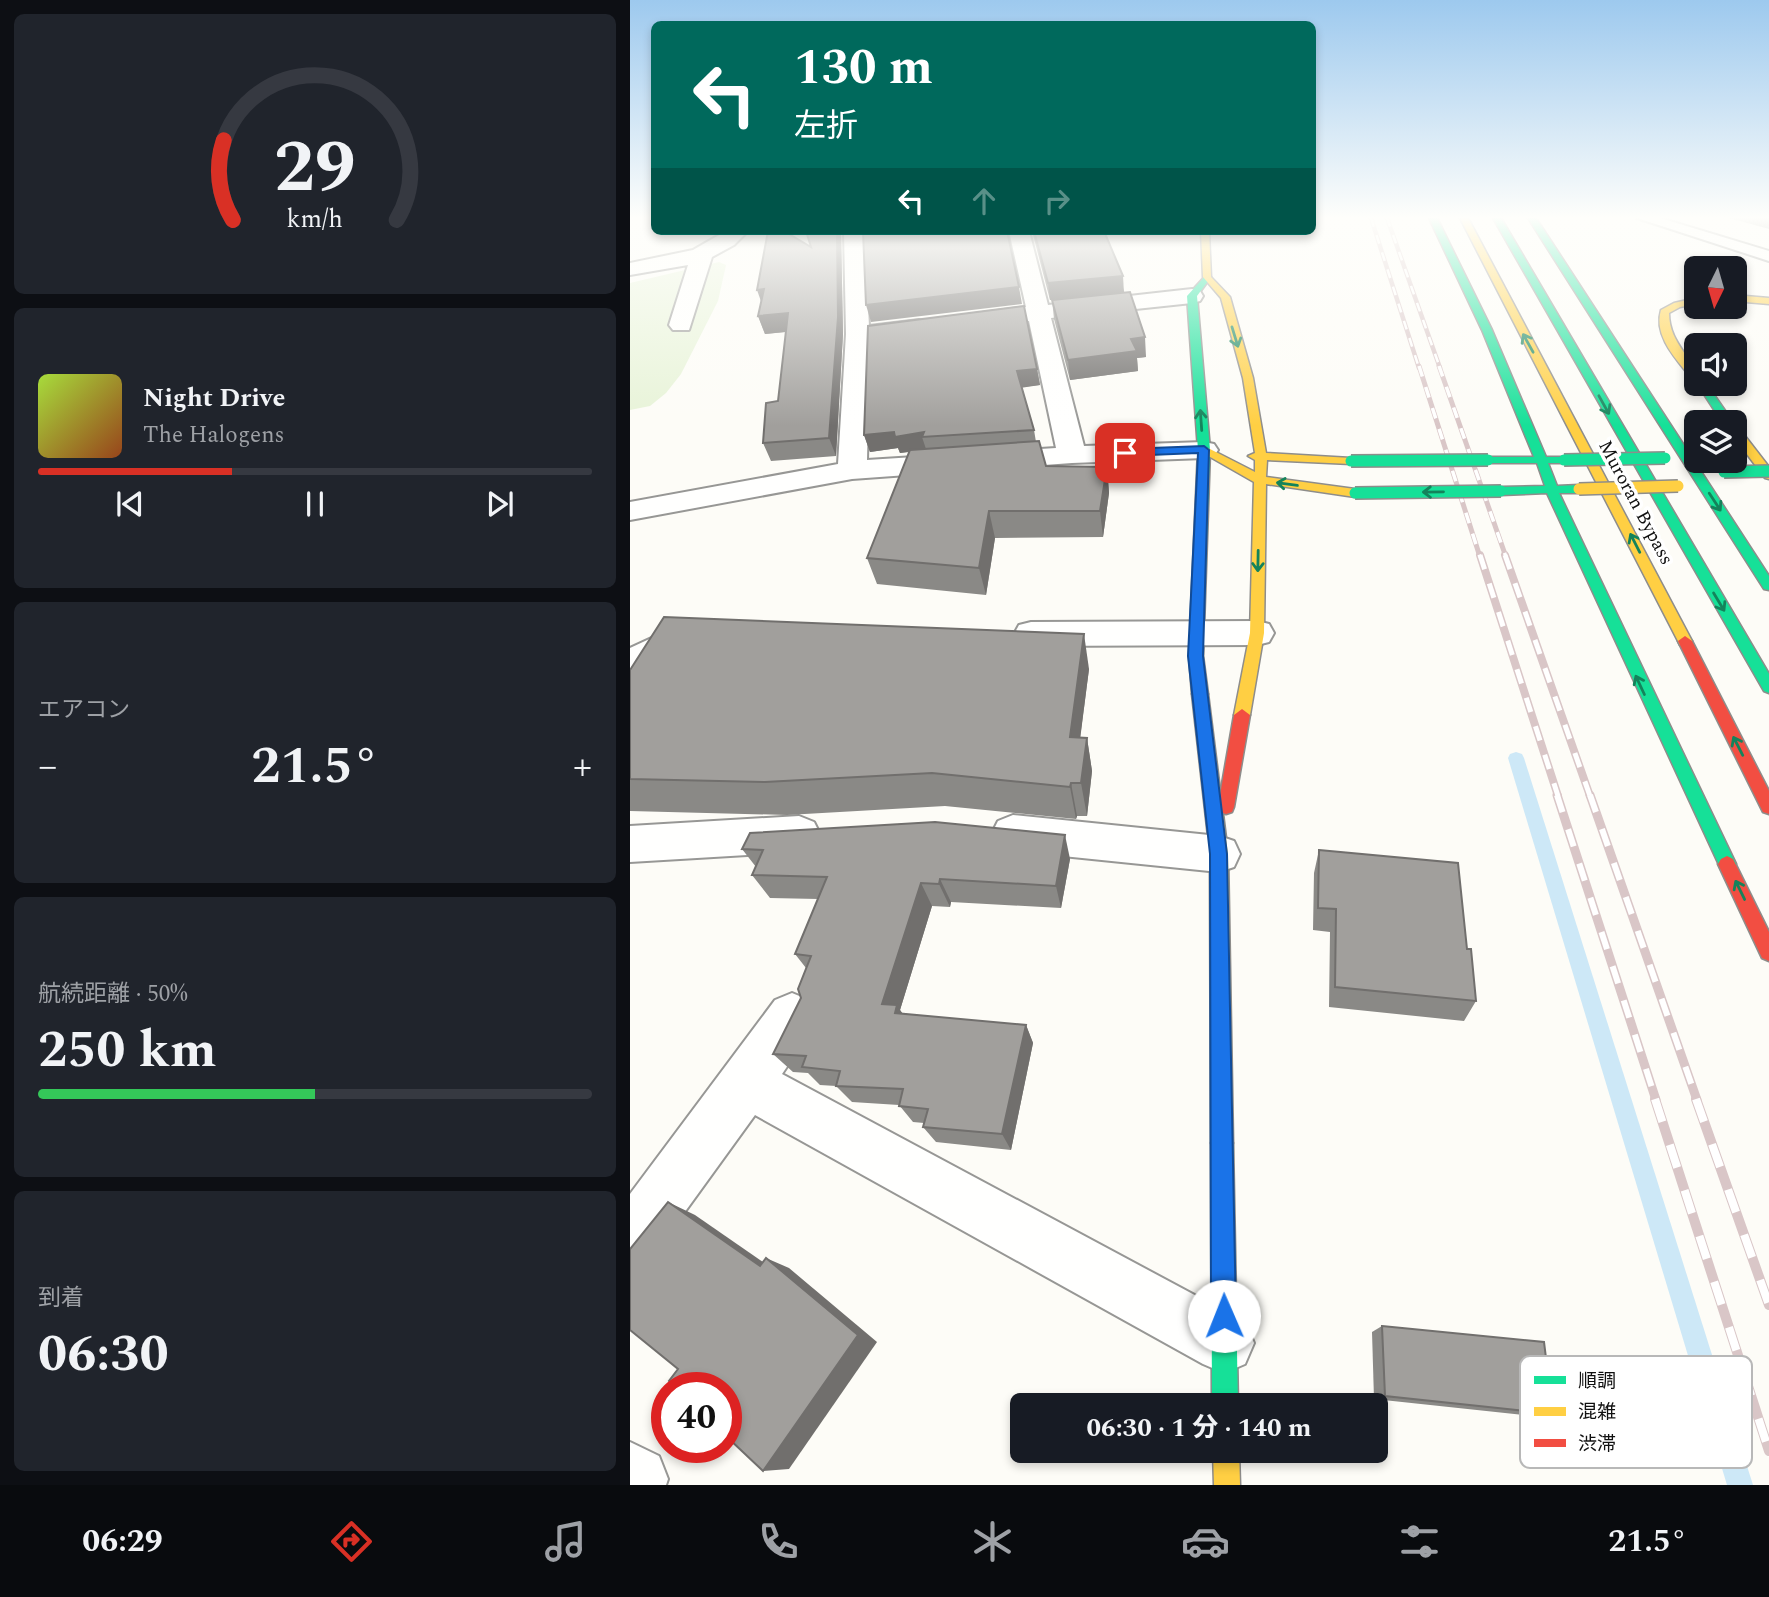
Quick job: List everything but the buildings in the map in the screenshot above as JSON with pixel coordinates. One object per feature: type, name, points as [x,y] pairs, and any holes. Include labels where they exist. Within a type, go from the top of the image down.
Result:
[{"type":"main road","points":[[1199,287],[1192,296],[1204,450],[1196,656],[1219,854],[1225,1393]]},
{"type":"main road","points":[[1216,287],[1225,297],[1248,378],[1261,457],[1257,633],[1219,854]]},
{"type":"main road","points":[[1466,287],[1531,432],[1552,491],[1653,712],[1769,951]]},
{"type":"main road","name":"Muroran Bypass","points":[[1501,287],[1620,513],[1769,807]]},
{"type":"main road","name":"Muroran Bypass","points":[[1537,287],[1769,687]]},
{"type":"main road","points":[[1577,287],[1684,453]]},
{"type":"main road","points":[[1747,300],[1769,301]]},
{"type":"main road","points":[[1684,303],[1676,304],[1664,312],[1661,321],[1667,336],[1684,360]]},
{"type":"main road","points":[[1747,445],[1769,473]]},
{"type":"main road","points":[[1204,450],[1261,457],[1351,461],[1665,458],[1684,460]]},
{"type":"main road","points":[[1204,450],[1260,480],[1355,493],[1552,491],[1678,485],[1721,473]]},
{"type":"main road","points":[[1697,473],[1769,586]]},
{"type":"main road","points":[[1747,473],[1769,473]]},
{"type":"main road","points":[[1226,1463],[1227,1485]]},
{"type":"street","points":[[681,325],[692,287]]},
{"type":"street","points":[[852,470],[859,334],[857,287]]},
{"type":"street","points":[[1033,287],[1072,455]]},
{"type":"street","points":[[859,334],[1192,296]]},
{"type":"street","points":[[630,511],[852,470],[1072,455],[1204,450]]},
{"type":"street","points":[[1002,634],[1257,633]]},
{"type":"street","points":[[630,664],[680,635],[722,635]]},
{"type":"street","points":[[972,828],[1219,854]]},
{"type":"street","points":[[630,844],[835,832]]},
{"type":"street","points":[[630,1240],[747,1083],[792,1017]]},
{"type":"street","points":[[747,1083],[1224,1343]]},
{"type":"green space","points":[[630,287],[721,287],[718,301],[681,374],[666,393],[650,406],[630,410]]},
{"type":"waterway","points":[[1516,758],[1700,1356]]},
{"type":"waterway","points":[[1735,1468],[1740,1485]]},
{"type":"railway","points":[[1393,287],[1419,368]]},
{"type":"railway","points":[[1411,287],[1440,368]]},
{"type":"railway","points":[[1419,366],[1480,557]]},
{"type":"railway","points":[[1439,366],[1506,557]]},
{"type":"railway","points":[[1480,555],[1558,796]]},
{"type":"railway","points":[[1505,555],[1590,796]]},
{"type":"railway","points":[[1557,795],[1656,1100]]},
{"type":"railway","points":[[1590,795],[1697,1100]]},
{"type":"railway","points":[[1655,1099],[1738,1356]]},
{"type":"railway","points":[[1696,1099],[1769,1305]]},
{"type":"railway","points":[[1752,1399],[1769,1451]]},
{"type":"traffic: fast","points":[[1199,287],[1192,296],[1204,450],[1196,656],[1200,694]]},
{"type":"traffic: fast","points":[[1466,287],[1531,432],[1560,512],[1727,864]]},
{"type":"traffic: fast","points":[[1537,287],[1769,687]]},
{"type":"traffic: fast","points":[[1577,287],[1769,586]]},
{"type":"traffic: fast","points":[[1709,396],[1719,410]]},
{"type":"traffic: fast","points":[[1564,460],[1665,458]]},
{"type":"traffic: fast","points":[[1488,460],[1564,460]]},
{"type":"traffic: fast","points":[[1351,461],[1488,460]]},
{"type":"traffic: fast","points":[[1747,471],[1769,471]]},
{"type":"traffic: fast","points":[[1501,491],[1579,489]]},
{"type":"traffic: fast","points":[[1355,493],[1501,491]]},
{"type":"traffic: fast","points":[[1222,1143],[1225,1393]]},
{"type":"traffic: slow","points":[[1216,287],[1225,297],[1248,378],[1261,457],[1257,633],[1242,715]]},
{"type":"traffic: slow","points":[[1500,287],[1685,641]]},
{"type":"traffic: slow","points":[[1747,299],[1769,301]]},
{"type":"traffic: slow","points":[[1684,304],[1664,312],[1669,339],[1684,362]]},
{"type":"traffic: slow","points":[[1747,446],[1769,475]]},
{"type":"traffic: slow","points":[[1204,450],[1260,480],[1355,493]]},
{"type":"traffic: slow","points":[[1254,456],[1351,461]]},
{"type":"traffic: slow","points":[[1579,489],[1678,486]]},
{"type":"traffic: slow","points":[[1200,694],[1219,854],[1222,1143]]},
{"type":"traffic: slow","points":[[1226,1463],[1227,1485]]},
{"type":"traffic: jam","points":[[1685,641],[1769,807]]},
{"type":"traffic: jam","points":[[1226,807],[1242,715]]},
{"type":"traffic: jam","points":[[1727,864],[1769,952]]},
{"type":"route","points":[[1125,453],[1204,450],[1196,656],[1219,854],[1224,1316]]}]
